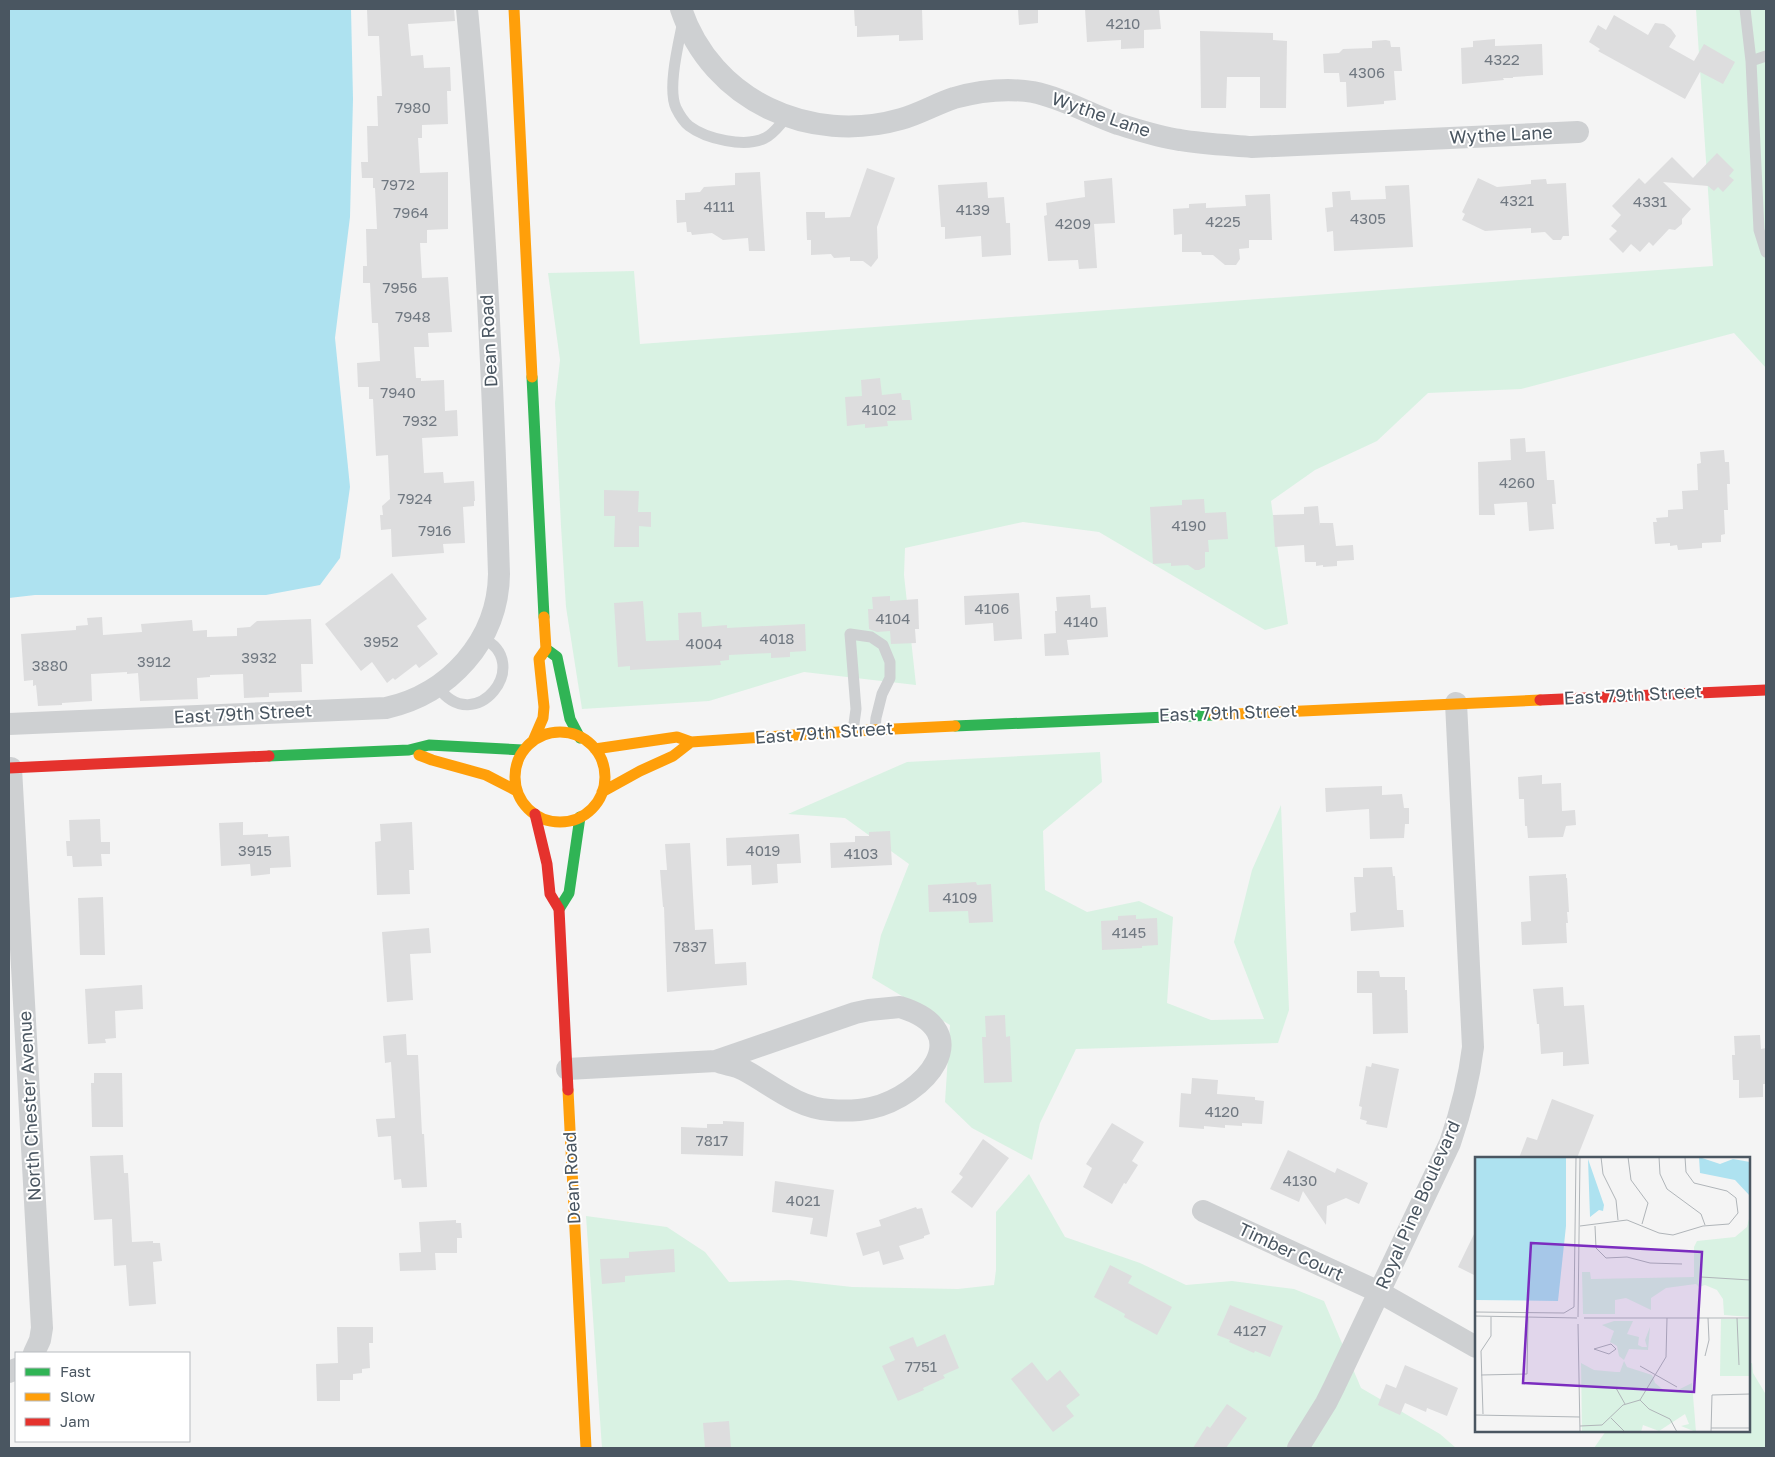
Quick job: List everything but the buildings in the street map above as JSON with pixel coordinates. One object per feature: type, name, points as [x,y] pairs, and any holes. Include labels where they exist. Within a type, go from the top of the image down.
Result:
[{"type":"street","name":"Dean Road","points":[[464,664],[473,654],[482,638],[495,606],[499,574],[487,294],[474,83],[467,9]]},
{"type":"street","points":[[514,9],[546,649],[539,659],[544,700],[543,718],[532,741]]},
{"type":"street","name":"Wythe Lane","points":[[683,13],[705,55],[725,78],[752,100],[787,117],[824,127],[868,126],[902,119],[966,95],[1010,90],[1031,92],[1056,98],[1115,123],[1153,134],[1178,140],[1242,146],[1578,132]]},
{"type":"street","points":[[546,649],[557,657],[570,719],[580,738]]},
{"type":"street","name":"East 79th Street","points":[[9,724],[386,708],[411,701],[438,687],[464,664]]},
{"type":"street","name":"East 79th Street","points":[[595,749],[677,737],[691,742],[853,730],[1766,690]]},
{"type":"street","name":"Royal Pine Boulevard","points":[[1298,1448],[1326,1403],[1450,1143],[1461,1108],[1471,1064],[1473,1047],[1456,703]]},
{"type":"street","points":[[556,733],[571,734],[580,738],[595,749],[603,766],[605,775],[602,792],[590,810],[580,817],[563,822],[553,821],[535,814],[524,804],[517,791],[516,768],[523,750],[532,741],[541,736],[556,733]]},
{"type":"street","points":[[602,792],[620,781],[676,754],[691,742]]},
{"type":"street","points":[[10,768],[409,750],[429,744],[523,750]]},
{"type":"street","points":[[409,750],[430,761],[450,764],[502,781],[517,791]]},
{"type":"street","name":"North Chester Avenue","points":[[10,768],[42,1328],[40,1340],[34,1352]]},
{"type":"street","name":"Dean Road","points":[[535,814],[546,864],[550,894],[559,909],[586,1448]]},
{"type":"street","name":"Dean Road","points":[[559,909],[569,893],[580,817]]},
{"type":"street","points":[[567,1069],[716,1061],[855,1013],[900,1007],[920,1015],[933,1026],[941,1043],[938,1060],[929,1074],[917,1085],[891,1100],[870,1108],[854,1111],[828,1110],[803,1104],[743,1070],[716,1061]]},
{"type":"street","name":"Timber Court","points":[[1203,1211],[1379,1292],[1475,1346]]},
{"type":"lane","points":[[1745,9],[1751,61],[1759,230],[1766,252]]},
{"type":"lane","points":[[683,13],[673,88],[675,106],[687,125],[701,134],[717,139],[756,142],[767,138],[787,117]]},
{"type":"lane","points":[[1751,61],[1766,56]]},
{"type":"lane","points":[[853,730],[856,709],[850,634],[871,637],[883,645],[890,662],[890,678],[882,694],[875,730]]},
{"type":"lane","points":[[438,687],[443,694],[463,704],[474,704],[487,699],[496,690],[502,678],[501,660],[494,646],[482,638]]},
{"type":"green space","points":[[1696,9],[1766,9],[1766,368],[1734,333],[1521,389],[1428,393],[1377,441],[1315,470],[1271,501],[1288,624],[1265,630],[1099,532],[1023,522],[905,548],[904,575],[916,685],[804,672],[709,701],[582,709],[566,607],[555,403],[560,360],[548,273],[634,271],[640,344],[1713,266]]},
{"type":"green space","points":[[1100,752],[1102,782],[1043,831],[1045,890],[1087,912],[1139,901],[1173,917],[1167,1003],[1211,1020],[1264,1019],[1234,942],[1252,870],[1281,805],[1289,1010],[1278,1043],[1076,1049],[1040,1123],[1032,1160],[972,1128],[945,1102],[950,1025],[872,978],[881,935],[909,864],[845,818],[788,814],[907,762]]},
{"type":"green space","points":[[1029,1174],[1065,1237],[1140,1263],[1186,1285],[1232,1281],[1294,1289],[1324,1301],[1361,1388],[1440,1434],[1456,1448],[602,1448],[586,1216],[667,1227],[705,1252],[729,1282],[789,1280],[852,1287],[958,1289],[994,1285],[996,1270],[996,1212]]},
{"type":"green space","points":[[1752,1363],[1753,1373],[1765,1393],[1766,1448],[1594,1448],[1605,1432],[1750,1432],[1750,1364]]},
{"type":"water","points":[[9,9],[351,9],[353,99],[350,217],[335,338],[350,487],[340,558],[320,585],[266,595],[35,595],[9,598]]},
{"type":"traffic: fast","points":[[532,377],[544,617]]},
{"type":"traffic: fast","points":[[546,649],[557,657],[570,719],[580,738]]},
{"type":"traffic: fast","points":[[955,726],[1214,715]]},
{"type":"traffic: fast","points":[[269,756],[409,750],[429,745],[523,750]]},
{"type":"traffic: fast","points":[[559,909],[569,893],[580,817]]},
{"type":"traffic: slow","points":[[514,9],[532,377]]},
{"type":"traffic: slow","points":[[533,741],[543,718],[544,707],[539,659],[546,649],[544,617]]},
{"type":"traffic: slow","points":[[1214,715],[1540,700]]},
{"type":"traffic: slow","points":[[595,749],[677,737],[691,742],[955,726]]},
{"type":"traffic: slow","points":[[560,732],[577,736],[592,745],[601,760],[605,777],[601,794],[592,809],[577,818],[560,822],[543,818],[528,809],[519,794],[515,777],[519,760],[528,745],[543,736],[560,732]]},
{"type":"traffic: slow","points":[[602,792],[640,771],[673,756],[691,742]]},
{"type":"traffic: slow","points":[[419,755],[486,775],[517,791]]},
{"type":"traffic: slow","points":[[568,1090],[586,1448]]},
{"type":"traffic: jam","points":[[1540,700],[1766,690]]},
{"type":"traffic: jam","points":[[9,768],[269,756]]},
{"type":"traffic: jam","points":[[535,814],[547,864],[550,894],[559,909],[568,1090]]}]
